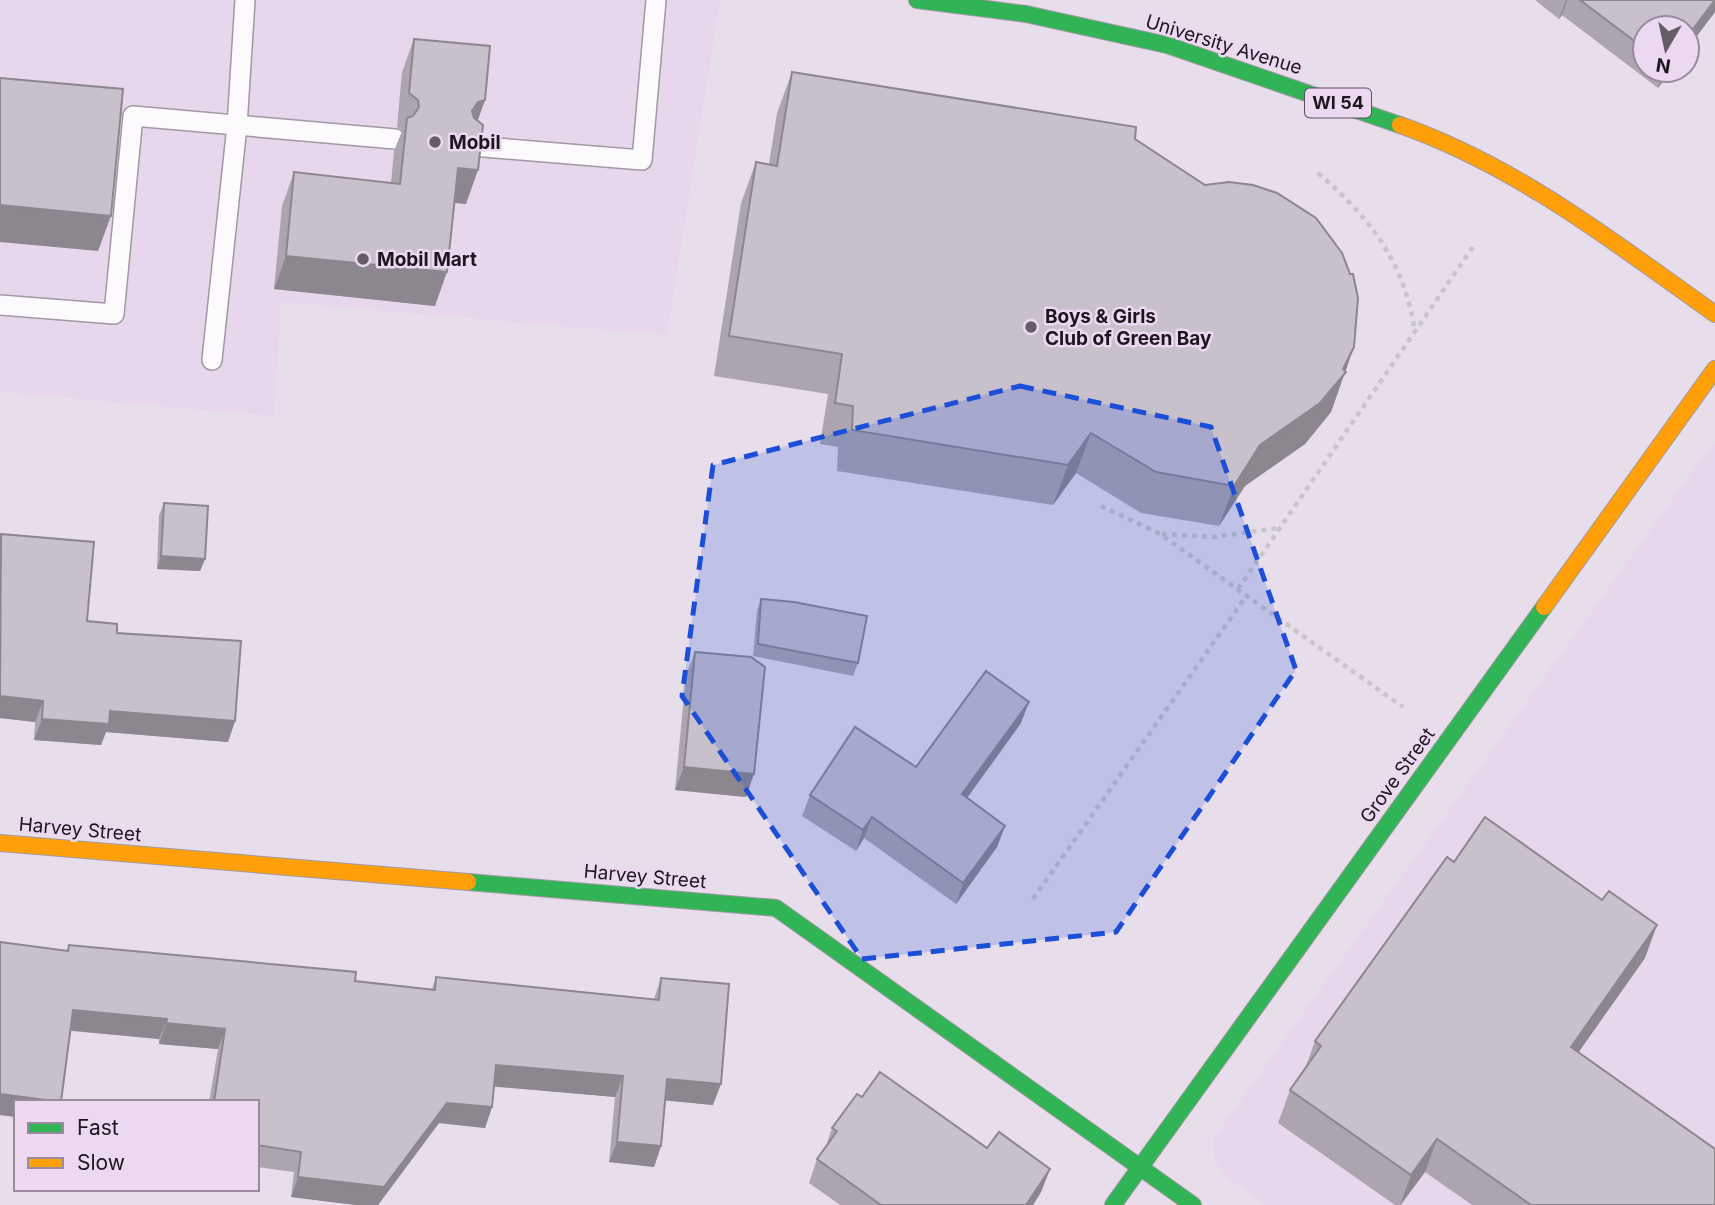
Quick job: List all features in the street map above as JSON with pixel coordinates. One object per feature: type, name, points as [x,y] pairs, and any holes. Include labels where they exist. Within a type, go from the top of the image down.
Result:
[{"type":"street","name":"University Avenue","points":[[917,0],[993,5],[1167,45],[1440,139],[1556,201],[1715,314]]},
{"type":"street","name":"Grove Street","points":[[1113,1205],[1715,369]]},
{"type":"street","name":"Harvey Street","points":[[0,843],[776,908],[1193,1205]]},
{"type":"lane","points":[[212,359],[237,126],[245,0]]},
{"type":"lane","points":[[472,146],[642,160],[656,0]]},
{"type":"lane","points":[[0,305],[114,314],[134,116],[395,139]]},
{"type":"path","points":[[1318,173],[1364,215],[1380,238],[1402,282],[1415,332]]},
{"type":"path","points":[[1238,589],[1475,244]]},
{"type":"path","points":[[1101,506],[1160,534],[1403,707]]},
{"type":"path","points":[[1160,534],[1213,537],[1280,528]]},
{"type":"path","points":[[1032,899],[1247,595]]},
{"type":"highlighted area","points":[[1020,386],[1211,427],[1296,670],[1116,932],[862,959],[682,696],[713,465]]},
{"type":"shaded area","points":[[0,0],[720,0],[667,335],[281,302],[274,416],[0,392]]},
{"type":"shaded area","points":[[1715,444],[1715,1205],[1265,1205],[1224,1175],[1214,1157],[1213,1139],[1704,455]]},
{"type":"building","points":[[1580,0],[1715,0],[1701,18],[1701,14],[1631,14],[1631,38]]},
{"type":"building","points":[[414,39],[490,46],[485,100],[478,102],[472,111],[474,118],[483,125],[478,170],[458,168],[447,272],[286,256],[294,172],[400,184],[407,118],[413,116],[419,107],[418,100],[409,93]]},
{"type":"building","name":"Boys & Girls Club of Green Bay","points":[[792,72],[1136,127],[1135,139],[1205,185],[1229,182],[1253,185],[1277,193],[1316,218],[1342,253],[1350,274],[1353,274],[1358,298],[1354,347],[1343,369],[1346,372],[1320,403],[1260,445],[1234,486],[1156,472],[1091,433],[1068,465],[852,430],[853,406],[835,403],[842,354],[729,336],[756,162],[777,166]]},
{"type":"building","points":[[0,78],[123,89],[111,216],[0,205]]},
{"type":"building","points":[[164,503],[208,506],[205,559],[161,556]]},
{"type":"building","points":[[1,534],[94,542],[87,621],[117,624],[117,633],[241,641],[235,721],[110,711],[109,724],[42,719],[43,701],[0,696]]},
{"type":"building","points":[[761,599],[794,602],[867,616],[858,663],[758,644]]},
{"type":"building","points":[[695,652],[751,657],[765,667],[754,774],[684,767]]},
{"type":"building","points":[[986,671],[1029,702],[962,794],[1005,826],[963,883],[872,817],[863,830],[810,795],[855,727],[916,767]]},
{"type":"building","points":[[1485,817],[1602,900],[1609,891],[1657,925],[1571,1047],[1715,1149],[1715,1205],[1531,1205],[1437,1139],[1411,1175],[1290,1090],[1321,1046],[1315,1041],[1447,857],[1454,862]]},
{"type":"building","points":[[0,942],[68,951],[69,945],[356,972],[355,981],[435,990],[436,977],[659,1000],[661,978],[729,984],[721,1084],[667,1079],[661,1146],[617,1142],[623,1076],[496,1065],[492,1107],[447,1103],[384,1187],[298,1177],[301,1152],[259,1145],[259,1100],[214,1100],[225,1029],[166,1023],[167,1019],[73,1010],[61,1100],[0,1094]]},
{"type":"building","points":[[880,1072],[987,1148],[999,1132],[1050,1169],[1026,1205],[881,1205],[817,1159],[837,1131],[832,1128],[857,1094],[862,1097]]},
{"type":"traffic: fast","points":[[917,0],[1026,14],[1167,45],[1400,125]]},
{"type":"traffic: fast","points":[[1113,1205],[1544,607]]},
{"type":"traffic: fast","points":[[468,882],[776,908],[1193,1205]]},
{"type":"traffic: slow","points":[[1400,125],[1443,142],[1525,184],[1564,208],[1715,314]]},
{"type":"traffic: slow","points":[[1544,607],[1715,369]]},
{"type":"traffic: slow","points":[[0,843],[468,882]]},
{"type":"place","name":"Mobil","points":[[435,142]]},
{"type":"place","name":"Mobil Mart","points":[[363,259]]},
{"type":"place","name":"Boys & Girls Club of Green Bay","points":[[1031,327]]}]
